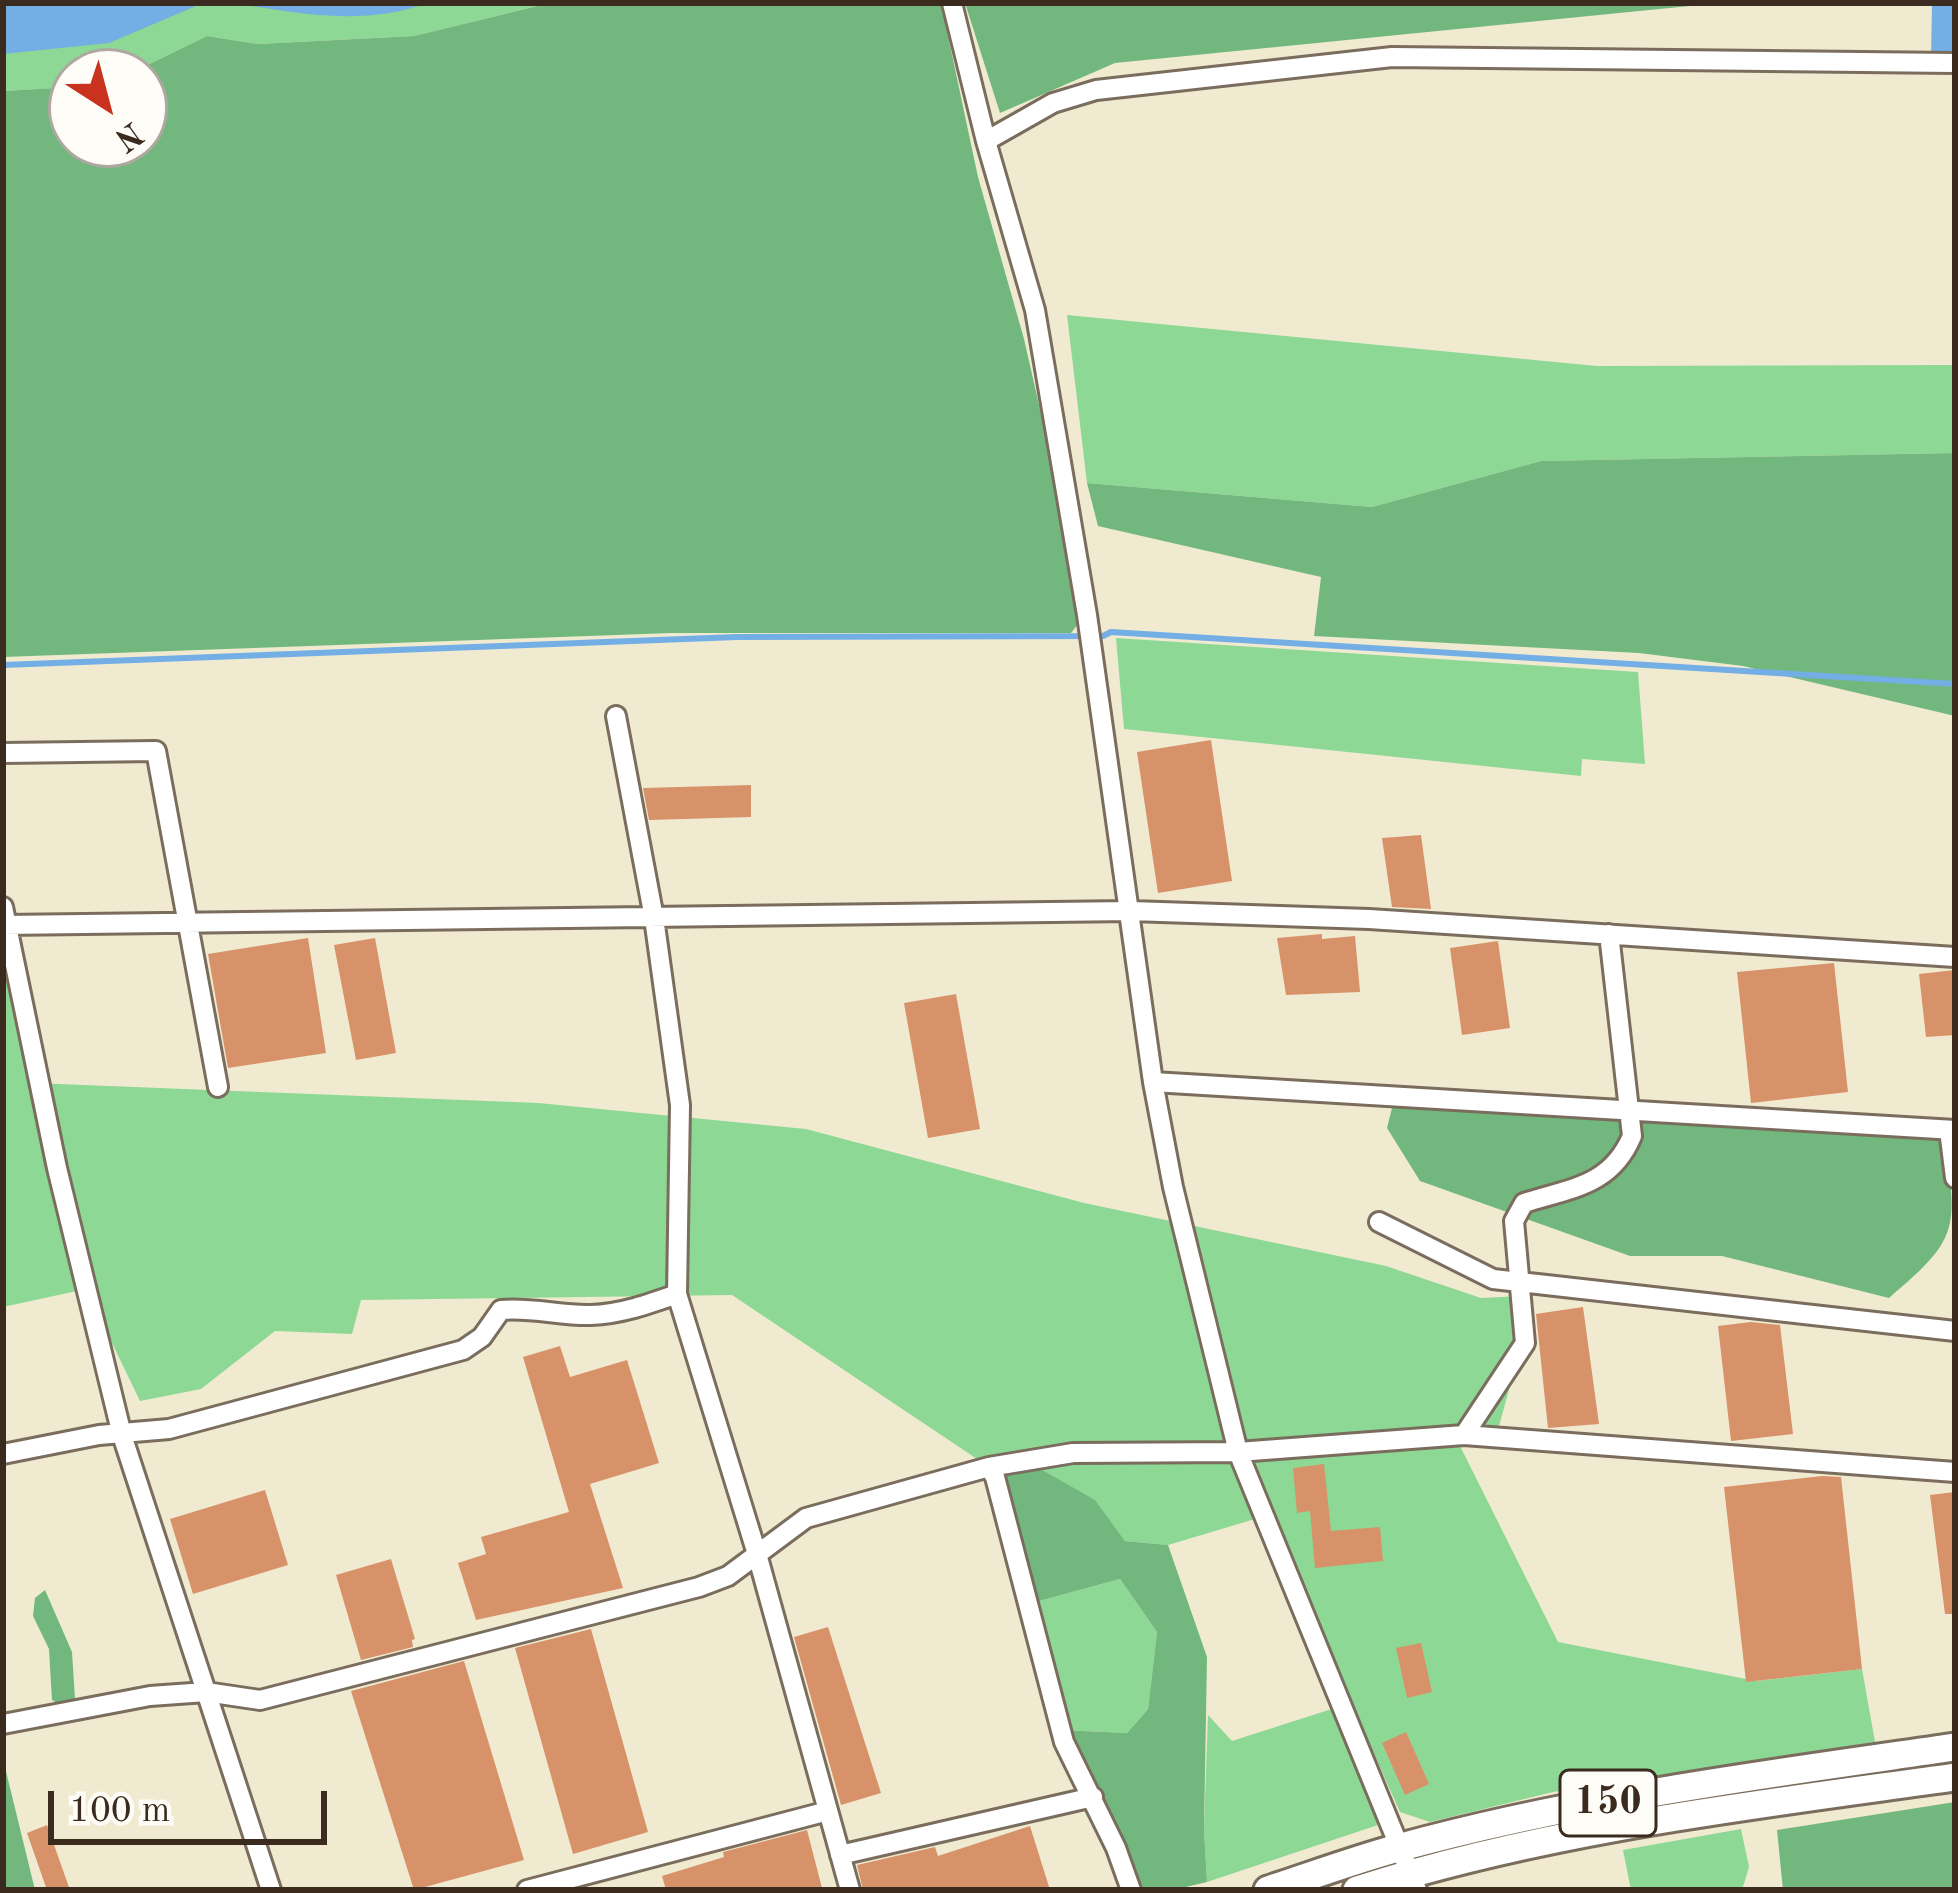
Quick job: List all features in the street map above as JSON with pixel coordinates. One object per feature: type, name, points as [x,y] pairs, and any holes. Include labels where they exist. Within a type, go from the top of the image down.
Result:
[{"type":"highway","name":"150","points":[[1357,1890],[1577,1809],[1955,1747]]},
{"type":"highway","name":"150","points":[[1268,1890],[1408,1870],[1586,1834],[1955,1777]]},
{"type":"street","points":[[952,3],[1035,310],[1131,911],[1153,1082],[1177,1203],[1238,1452],[1408,1870]]},
{"type":"street","points":[[986,141],[1053,104],[1096,90],[1392,57],[1955,63]]},
{"type":"street","points":[[616,716],[654,918],[680,1105],[677,1294],[757,1554],[850,1890]]},
{"type":"street","points":[[3,753],[156,751],[218,1087]]},
{"type":"street","points":[[271,1890],[122,1435],[57,1168],[4,919],[187,923],[1131,911],[1376,919],[1955,957]]},
{"type":"street","points":[[1464,1435],[1526,1343],[1514,1221],[1524,1203],[1602,1178],[1623,1158],[1632,1136],[1609,934]]},
{"type":"street","points":[[1153,1082],[1952,1130],[1955,1178]]},
{"type":"street","points":[[1379,1222],[1493,1279],[1955,1330]]},
{"type":"street","points":[[3,1454],[99,1435],[169,1429],[463,1350],[482,1337],[501,1310],[525,1308],[588,1316],[637,1309],[677,1294]]},
{"type":"street","points":[[3,1724],[150,1696],[206,1692],[260,1700],[699,1587],[728,1576],[806,1518],[989,1468],[1073,1453],[1238,1452],[1464,1435],[1955,1472]]},
{"type":"street","points":[[989,1468],[1064,1742],[1093,1797],[1131,1890]]},
{"type":"street","points":[[840,1855],[1093,1797]]},
{"type":"street","points":[[527,1890],[828,1810]]},
{"type":"green space","points":[[3,3],[550,3],[414,36],[258,44],[207,36],[168,55],[168,48],[48,48],[48,88],[3,91]]},
{"type":"green space","points":[[550,3],[941,3],[978,177],[1024,339],[1062,506],[1078,624],[1071,633],[672,633],[3,657],[3,91],[48,88],[48,168],[168,168],[168,55],[207,36],[258,44],[414,36]]},
{"type":"green space","points":[[965,3],[1720,3],[1115,63],[1000,113]]},
{"type":"green space","points":[[1067,315],[1597,366],[1955,365],[1955,453],[1541,461],[1372,507],[1087,483]]},
{"type":"green space","points":[[1955,453],[1955,716],[1743,666],[1639,653],[1314,636],[1321,577],[1098,526],[1087,483],[1372,507],[1541,461]]},
{"type":"green space","points":[[1116,638],[1638,672],[1645,764],[1582,759],[1581,776],[1124,729]]},
{"type":"green space","points":[[3,933],[33,1083],[538,1103],[806,1129],[1084,1203],[1386,1266],[1481,1298],[1522,1296],[1526,1328],[1496,1437],[1230,1445],[1255,1519],[1168,1545],[1125,1541],[1094,1500],[1031,1463],[989,1467],[732,1295],[361,1300],[352,1334],[275,1331],[201,1389],[140,1401],[86,1289],[3,1307]]},
{"type":"green space","points":[[1395,1096],[1945,1139],[1951,1195],[1948,1231],[1929,1261],[1889,1298],[1722,1256],[1630,1256],[1420,1181],[1387,1128]]},
{"type":"green space","points":[[1410,1439],[1460,1446],[1558,1642],[1756,1681],[1862,1669],[1875,1742],[1553,1792],[1430,1822],[1400,1812],[1313,1618],[1247,1451]]},
{"type":"green space","points":[[1027,1461],[1095,1500],[1125,1541],[1168,1545],[1207,1657],[1207,1882],[1173,1890],[1140,1890],[1061,1730],[1127,1733],[1148,1709],[1157,1632],[1120,1579],[1032,1603],[995,1477]]},
{"type":"green space","points":[[1120,1579],[1157,1632],[1148,1709],[1127,1733],[1061,1730],[1032,1603]]},
{"type":"green space","points":[[45,1590],[72,1652],[75,1699],[62,1706],[52,1700],[49,1649],[33,1616],[35,1598]]},
{"type":"green space","points":[[1341,1706],[1378,1825],[1207,1882],[1208,1715],[1232,1741]]},
{"type":"green space","points":[[3,1759],[35,1890],[3,1890]]},
{"type":"green space","points":[[1955,1802],[1955,1890],[1783,1890],[1777,1830]]},
{"type":"green space","points":[[1741,1829],[1749,1867],[1742,1890],[1631,1890],[1623,1850]]},
{"type":"water","points":[[3,3],[203,3],[109,43],[3,54]]},
{"type":"water","points":[[234,3],[428,3],[356,16]]},
{"type":"water","points":[[1932,3],[1955,3],[1955,57],[1931,61]]},
{"type":"building","points":[[1211,740],[1232,881],[1158,893],[1137,752]]},
{"type":"building","points":[[751,785],[751,817],[649,820],[643,788]]},
{"type":"building","points":[[1421,835],[1431,909],[1392,907],[1382,838]]},
{"type":"building","points":[[1322,934],[1322,939],[1355,936],[1360,992],[1286,995],[1277,938]]},
{"type":"building","points":[[308,938],[326,1053],[228,1068],[208,954]]},
{"type":"building","points":[[375,938],[396,1053],[356,1060],[334,945]]},
{"type":"building","points":[[1498,941],[1510,1028],[1462,1035],[1450,948]]},
{"type":"building","points":[[1834,963],[1848,1092],[1751,1103],[1737,972]]},
{"type":"building","points":[[1955,970],[1955,1035],[1926,1037],[1919,974]]},
{"type":"building","points":[[956,994],[980,1129],[928,1138],[904,1003]]},
{"type":"building","points":[[1583,1307],[1599,1424],[1548,1428],[1536,1314]]},
{"type":"building","points":[[1780,1325],[1793,1434],[1731,1441],[1718,1326]]},
{"type":"building","points":[[560,1346],[570,1377],[627,1360],[659,1463],[590,1484],[623,1588],[476,1620],[458,1563],[486,1554],[481,1537],[569,1512],[523,1357]]},
{"type":"building","points":[[1324,1464],[1331,1531],[1380,1527],[1383,1561],[1315,1568],[1310,1511],[1297,1513],[1293,1468]]},
{"type":"building","points":[[1841,1477],[1862,1669],[1746,1682],[1724,1487]]},
{"type":"building","points":[[265,1490],[288,1565],[193,1594],[170,1519]]},
{"type":"building","points":[[1955,1492],[1955,1614],[1945,1614],[1930,1495]]},
{"type":"building","points":[[391,1559],[415,1639],[413,1647],[361,1660],[336,1575]]},
{"type":"building","points":[[828,1627],[881,1793],[841,1805],[794,1637]]},
{"type":"building","points":[[591,1629],[648,1832],[573,1854],[515,1648]]},
{"type":"building","points":[[1421,1643],[1432,1692],[1407,1698],[1396,1648]]},
{"type":"building","points":[[464,1661],[524,1860],[414,1890],[351,1691]]},
{"type":"building","points":[[1406,1732],[1429,1784],[1405,1795],[1382,1743]]},
{"type":"building","points":[[47,1825],[70,1890],[47,1890],[27,1833]]},
{"type":"building","points":[[1030,1826],[1050,1890],[863,1890],[857,1865],[935,1847],[938,1856]]},
{"type":"building","points":[[807,1830],[822,1888],[666,1890],[662,1876],[724,1857],[723,1852]]},
{"type":"waterway","points":[[3,665],[737,637],[1103,636],[1111,632],[1955,684]]}]
